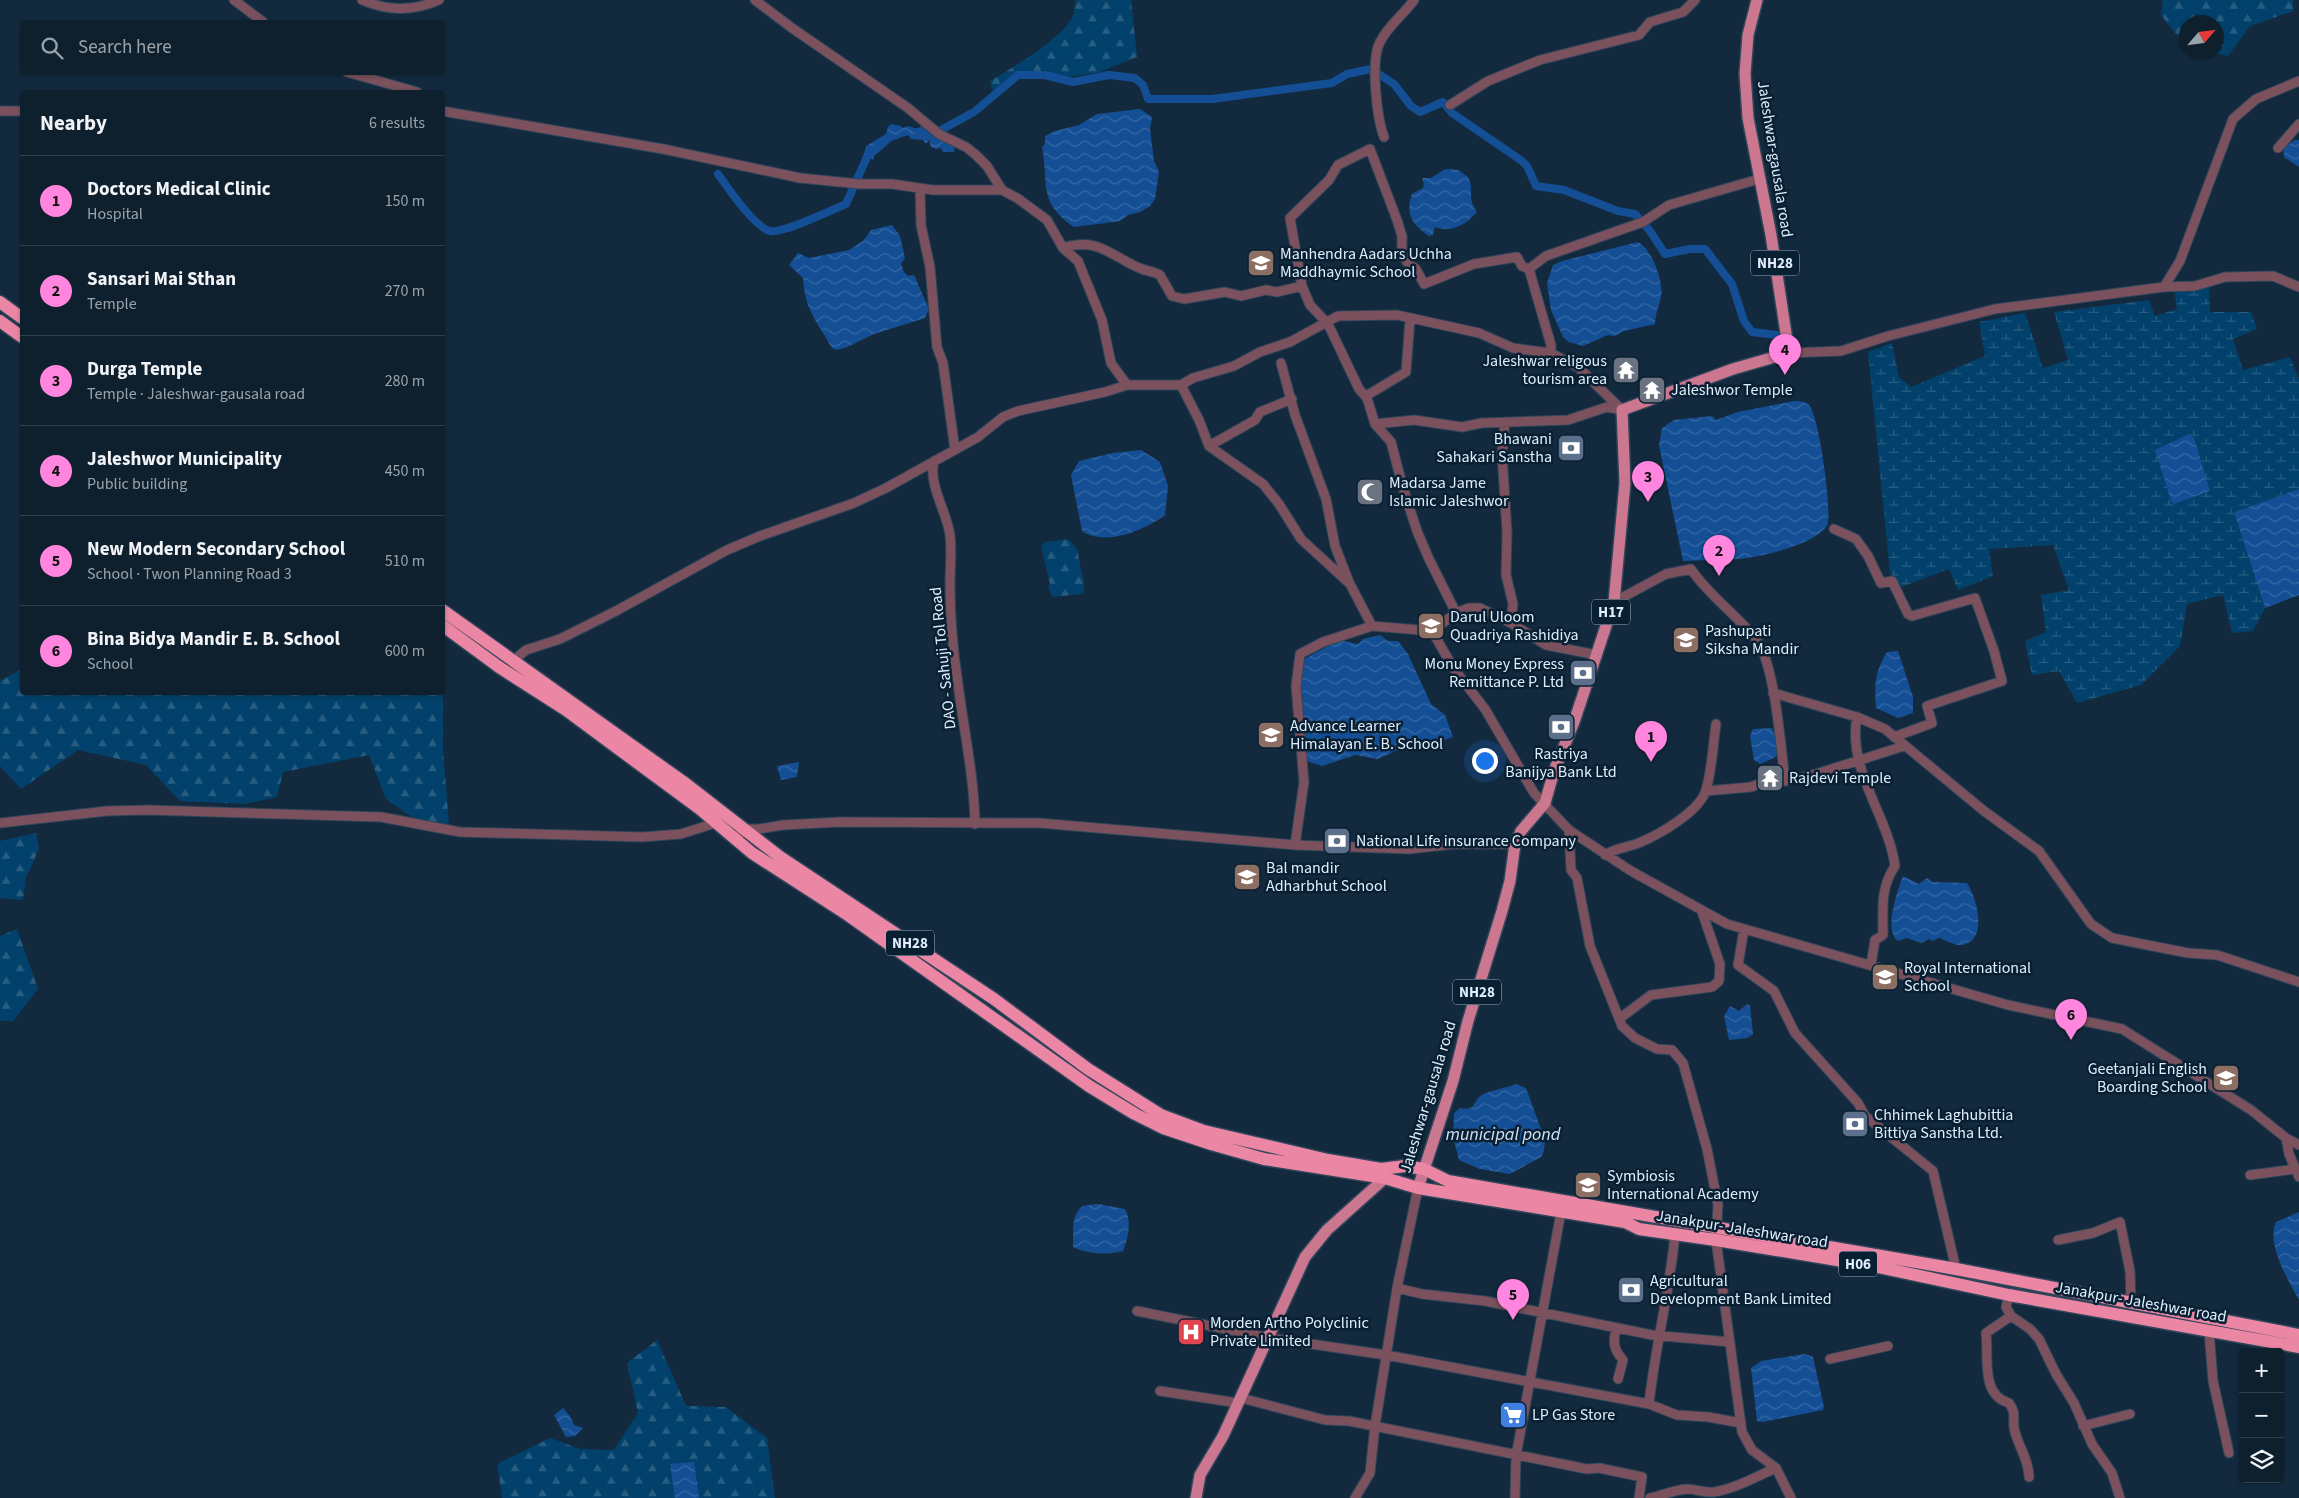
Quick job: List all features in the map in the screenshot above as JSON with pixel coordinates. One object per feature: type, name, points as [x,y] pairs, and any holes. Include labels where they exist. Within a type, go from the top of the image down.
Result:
[{"type":"highway","points":[[0,302],[20,317]]},
{"type":"highway","points":[[0,321],[20,336]]},
{"type":"highway","name":"NH28","points":[[445,613],[499,667],[566,710],[700,809],[752,853],[848,915],[1089,1086],[1135,1114],[1163,1128],[1203,1142],[1264,1159],[1385,1178],[1418,1188]]},
{"type":"highway","name":"NH28","points":[[445,626],[458,628],[514,660],[744,828],[759,835],[780,857],[994,999],[1088,1069],[1161,1115],[1204,1131],[1328,1160],[1381,1169],[1405,1166],[1424,1169]]},
{"type":"highway","name":"H06","points":[[1424,1169],[1448,1181],[1717,1234],[1956,1269],[2299,1336]]},
{"type":"highway","name":"Janakpur- Jaleshwar road","points":[[1418,1188],[1624,1222],[1639,1229],[1675,1234],[1717,1234],[2010,1295],[2299,1347]]},
{"type":"main road","name":"Jaleshwar-gausala road","points":[[1757,0],[1748,36],[1745,74],[1748,118],[1771,235],[1789,353]]},
{"type":"main road","points":[[1622,410],[1733,369],[1789,353]]},
{"type":"main road","name":"Jaleshwar-gausala road","points":[[1418,1188],[1453,1081],[1468,1021],[1502,911],[1510,881],[1515,844],[1521,831],[1545,804],[1554,771],[1597,655],[1614,602],[1626,483],[1622,410]]},
{"type":"main road","points":[[1196,1498],[1200,1475],[1223,1436],[1240,1401],[1305,1257],[1327,1230],[1385,1178]]},
{"type":"street","points":[[234,0],[260,20]]},
{"type":"street","points":[[362,0],[392,9],[418,7],[439,0]]},
{"type":"street","points":[[755,0],[792,28],[908,108],[939,134],[966,147],[987,166],[1002,190]]},
{"type":"street","points":[[1384,137],[1379,116],[1376,50],[1384,35],[1414,0]]},
{"type":"street","points":[[1450,105],[1488,81],[1540,60],[1639,35],[1650,22],[1683,12],[1695,0]]},
{"type":"street","points":[[358,75],[410,90]]},
{"type":"street","points":[[2164,287],[2180,261],[2233,119],[2256,99],[2299,81]]},
{"type":"street","points":[[445,110],[663,148],[800,178],[860,184],[892,184],[920,189],[1002,190],[1017,198],[1047,220],[1063,248],[1078,261],[1102,320],[1111,363],[1127,385]]},
{"type":"street","points":[[0,111],[20,111]]},
{"type":"street","points":[[2278,148],[2299,124]]},
{"type":"street","points":[[1456,613],[1428,559],[1417,532],[1402,488],[1391,442],[1375,424],[1366,396],[1359,389],[1328,324],[1310,305],[1302,286],[1290,218],[1330,180],[1338,164],[1370,149],[1402,236],[1402,253],[1407,262],[1416,269],[1424,284],[1474,264],[1517,257],[1522,266],[1529,268]]},
{"type":"street","points":[[1529,268],[1546,256],[1644,222],[1669,205],[1759,179]]},
{"type":"street","points":[[920,189],[921,225],[930,267],[937,347],[943,363],[955,450]]},
{"type":"street","points":[[1063,248],[1078,243],[1104,248],[1139,268],[1160,275],[1165,287],[1172,296],[1178,298],[1208,296],[1225,292],[1241,296],[1266,290],[1277,292],[1302,286]]},
{"type":"street","points":[[1529,268],[1551,345],[1551,353]]},
{"type":"street","points":[[1789,353],[1841,351],[1888,336],[1995,309],[2164,287],[2195,286],[2225,278],[2273,276],[2299,287]]},
{"type":"street","points":[[514,660],[526,650],[560,639],[727,550],[760,536],[854,503],[978,437],[1003,417],[1018,411],[1127,385],[1181,385],[1194,378],[1234,366],[1260,352],[1290,342],[1328,324],[1338,316],[1358,314],[1397,315],[1479,333],[1513,348],[1551,353],[1579,368],[1622,410]]},
{"type":"street","points":[[1366,396],[1406,372],[1410,319]]},
{"type":"street","points":[[1281,363],[1295,415],[1326,499],[1336,546],[1350,584],[1372,626]]},
{"type":"street","points":[[1181,385],[1199,420],[1209,446],[1263,484],[1279,504],[1301,538],[1350,584]]},
{"type":"street","points":[[1209,446],[1255,420],[1260,412],[1292,399]]},
{"type":"street","points":[[1375,424],[1414,420],[1462,427],[1505,422],[1568,420],[1607,407],[1622,410]]},
{"type":"street","points":[[1505,422],[1502,453],[1507,532],[1506,575],[1513,604],[1511,623]]},
{"type":"street","name":"DAO - Sahuji Tol Road","points":[[934,461],[934,476],[949,532],[952,561],[950,582],[952,627],[958,684],[969,754],[975,824]]},
{"type":"street","points":[[1834,529],[1856,539],[1868,556],[1881,583],[1892,580],[1908,614],[1912,616],[1974,598],[1994,651],[2002,681],[1927,706],[1932,723],[1894,737]]},
{"type":"street","points":[[1614,602],[1666,574],[1691,569],[1703,587],[1756,640],[1764,654],[1773,693],[1784,781]]},
{"type":"street","points":[[1295,845],[1304,782],[1296,686],[1300,654],[1323,642],[1372,626],[1432,631],[1456,613],[1469,608],[1480,608],[1511,623],[1546,645],[1597,655]]},
{"type":"street","points":[[1432,631],[1454,669],[1485,710],[1534,793],[1569,830],[1605,855],[1702,912],[1727,924],[2008,1005],[2122,1030],[2251,1110],[2286,1138],[2299,1145]]},
{"type":"street","points":[[1773,693],[1857,716],[1885,729],[1984,811],[2039,851],[2091,924],[2112,938],[2188,953],[2217,955],[2299,982]]},
{"type":"street","points":[[1857,716],[1854,733],[1860,761],[1868,790],[1893,850],[1895,866],[1886,878],[1882,901],[1883,935],[1875,940],[1871,965]]},
{"type":"street","points":[[1605,855],[1615,848],[1639,843],[1669,827],[1698,804],[1706,791],[1716,724]]},
{"type":"street","points":[[1706,791],[1751,787],[1764,782],[1784,781],[1816,774],[1904,746]]},
{"type":"street","points":[[0,823],[107,812],[148,810],[381,817],[460,832],[642,837],[681,834],[715,823]]},
{"type":"street","points":[[752,853],[759,835],[783,825],[840,822],[1039,823],[1295,845],[1409,849],[1454,844],[1515,844]]},
{"type":"street","points":[[735,840],[744,828]]},
{"type":"street","points":[[1569,830],[1572,870],[1577,878],[1590,946],[1622,1026],[1635,1038],[1656,1049],[1672,1050],[1683,1063],[1707,1149],[1718,1205],[1717,1234],[1742,1432],[1752,1450],[1776,1468],[1791,1498]]},
{"type":"street","points":[[1620,1019],[1651,995],[1712,987],[1719,982],[1720,964],[1702,912]]},
{"type":"street","points":[[1744,929],[1738,965],[1774,992],[1795,1034],[1858,1103],[1865,1116],[1933,1171],[1956,1269]]},
{"type":"street","points":[[2250,1175],[2297,1173],[2288,1154],[2286,1138]]},
{"type":"street","points":[[1354,1498],[1370,1473],[1375,1426],[1397,1288],[1418,1188]]},
{"type":"street","points":[[1516,1498],[1516,1456],[1561,1212]]},
{"type":"street","points":[[2058,1240],[2093,1234],[2120,1222],[2130,1271],[2131,1302]]},
{"type":"street","points":[[1649,1404],[1652,1369],[1675,1234]]},
{"type":"street","points":[[1397,1288],[1422,1294],[1543,1312],[1659,1335],[1730,1342]]},
{"type":"street","points":[[2010,1295],[2006,1307],[2011,1316],[2030,1329],[2039,1339],[2056,1374],[2074,1403],[2084,1426],[2112,1473],[2120,1498]]},
{"type":"street","points":[[1138,1311],[1270,1338],[1386,1355],[1649,1404],[1677,1415],[1708,1417],[1741,1423]]},
{"type":"street","points":[[2011,1316],[1986,1333],[1990,1385],[1993,1394],[2000,1400],[2009,1403],[2015,1412],[2014,1430],[2030,1470],[2029,1477]]},
{"type":"street","points":[[1616,1328],[1613,1343],[1616,1352],[1623,1360],[1618,1379]]},
{"type":"street","points":[[2209,1331],[2213,1381],[2229,1453]]},
{"type":"street","points":[[1830,1360],[1888,1346]]},
{"type":"street","points":[[1160,1391],[1240,1401],[1325,1420],[1349,1421],[1516,1456],[1587,1469],[1599,1468],[1642,1477],[1639,1498]]},
{"type":"street","points":[[2084,1426],[2130,1414]]},
{"type":"street","points":[[1650,1498],[1673,1490],[1691,1489],[1700,1493],[1716,1492],[1776,1468]]},
{"type":"green space","points":[[1075,0],[1131,0],[1137,57],[1097,73],[1058,78],[1042,70],[992,90],[990,81],[1036,52],[1068,24],[1074,14]]},
{"type":"green space","points":[[2163,0],[2293,0],[2293,11],[2250,26],[2228,56],[2224,55],[2224,15],[2179,15],[2179,38],[2161,15]]},
{"type":"green space","points":[[2209,286],[2210,312],[2251,312],[2257,329],[2233,339],[2243,370],[2290,357],[2299,379],[2299,489],[2234,512],[2265,608],[2253,631],[2232,633],[2223,595],[2187,604],[2180,646],[2141,685],[2077,703],[2059,671],[2032,675],[2025,641],[2046,632],[2041,595],[2069,590],[2053,545],[1989,549],[1993,576],[1958,590],[1949,569],[1901,587],[1890,573],[1868,352],[1892,343],[1899,377],[1911,387],[1985,356],[1979,322],[2025,313],[2043,368],[2068,360],[2054,312],[2149,300],[2155,316],[2177,309],[2174,290]]},
{"type":"green space","points":[[1068,539],[1078,550],[1084,585],[1083,594],[1052,597],[1048,586],[1050,584],[1041,546],[1045,542]]},
{"type":"green space","points":[[20,670],[20,695],[443,695],[443,749],[449,825],[413,818],[386,799],[369,755],[283,772],[277,797],[244,804],[180,801],[146,765],[78,750],[21,789],[0,766],[0,681]]},
{"type":"green space","points":[[36,833],[39,849],[26,878],[23,900],[0,898],[0,841]]},
{"type":"green space","points":[[17,929],[38,989],[13,1021],[0,1021],[0,936]]},
{"type":"green space","points":[[657,1340],[686,1406],[726,1407],[767,1438],[775,1498],[502,1498],[497,1464],[550,1438],[580,1449],[614,1450],[638,1413],[627,1363]]},
{"type":"water","points":[[1140,109],[1152,117],[1150,129],[1154,161],[1159,172],[1155,199],[1150,206],[1140,212],[1128,215],[1120,221],[1074,227],[1062,218],[1049,200],[1042,147],[1045,144],[1045,136],[1055,131],[1079,125],[1097,114]]},
{"type":"water","points":[[891,124],[901,126],[902,128],[908,126],[918,129],[923,124],[929,133],[955,146],[954,152],[943,152],[941,148],[931,147],[929,140],[926,144],[923,140],[911,139],[908,135],[879,145],[876,148],[873,160],[868,156],[863,157],[866,146],[886,134]]},
{"type":"water","points":[[2295,140],[2299,140],[2299,167],[2284,157],[2283,148]]},
{"type":"water","points":[[1445,169],[1458,170],[1468,177],[1472,202],[1477,212],[1458,227],[1441,229],[1435,227],[1433,235],[1429,236],[1414,223],[1409,208],[1410,201],[1412,194],[1423,188],[1422,178],[1431,178]]},
{"type":"water","points":[[892,225],[900,236],[905,258],[901,264],[904,272],[908,276],[914,275],[929,309],[925,318],[874,334],[847,347],[837,350],[832,348],[809,308],[803,278],[789,265],[798,253],[809,258],[849,250],[863,241],[871,230]]},
{"type":"water","points":[[1638,242],[1648,251],[1656,266],[1661,283],[1661,297],[1655,324],[1624,331],[1615,336],[1608,335],[1583,346],[1569,342],[1563,337],[1551,310],[1547,283],[1553,265],[1562,261]]},
{"type":"water","points":[[1794,401],[1804,402],[1809,405],[1817,425],[1828,497],[1828,521],[1826,527],[1816,536],[1806,541],[1769,554],[1736,559],[1683,561],[1659,445],[1662,428],[1674,420],[1712,416],[1716,420],[1738,412]]},
{"type":"water","points":[[2189,434],[2194,438],[2210,491],[2174,504],[2171,501],[2155,450]]},
{"type":"water","points":[[1141,450],[1160,462],[1168,486],[1165,515],[1147,526],[1125,535],[1113,537],[1091,536],[1082,531],[1071,475],[1079,461],[1113,453]]},
{"type":"water","points":[[2299,489],[2299,595],[2265,608],[2234,512]]},
{"type":"water","points":[[1380,635],[1388,641],[1398,641],[1408,654],[1431,704],[1445,715],[1453,737],[1429,745],[1424,750],[1404,747],[1378,759],[1355,755],[1322,766],[1306,761],[1300,686],[1303,660],[1338,640],[1358,644],[1363,639]]},
{"type":"water","points":[[1898,651],[1913,697],[1913,713],[1898,718],[1876,708],[1875,693],[1876,679],[1883,659],[1887,652]]},
{"type":"water","points":[[1772,728],[1780,751],[1776,757],[1760,764],[1754,760],[1750,736],[1753,729]]},
{"type":"water","points":[[799,762],[797,777],[781,780],[777,766]]},
{"type":"water","points":[[1903,876],[1919,884],[1927,878],[1932,882],[1967,883],[1977,908],[1978,918],[1978,928],[1970,942],[1959,945],[1939,938],[1932,941],[1929,939],[1921,943],[1907,938],[1898,941],[1894,936],[1892,919],[1895,900]]},
{"type":"water","points":[[1747,1004],[1750,1006],[1753,1034],[1747,1038],[1729,1040],[1724,1016],[1730,1006],[1739,1011]]},
{"type":"water","name":"municipal pond","points":[[1516,1084],[1526,1088],[1545,1140],[1544,1151],[1541,1157],[1510,1174],[1480,1169],[1459,1160],[1453,1137],[1454,1113],[1460,1108],[1472,1107],[1485,1093]]},
{"type":"water","points":[[1098,1204],[1125,1209],[1128,1219],[1128,1230],[1123,1251],[1098,1253],[1073,1247],[1073,1225],[1078,1211],[1082,1206]]},
{"type":"water","points":[[2299,1212],[2299,1300],[2276,1251],[2274,1231],[2276,1222]]},
{"type":"water","points":[[1805,1354],[1813,1357],[1824,1407],[1823,1410],[1763,1422],[1757,1421],[1751,1368],[1761,1361]]},
{"type":"water","points":[[563,1408],[570,1416],[574,1425],[583,1428],[575,1436],[566,1437],[554,1415]]},
{"type":"water","points":[[694,1462],[699,1498],[675,1498],[670,1464]]},
{"type":"waterway","points":[[918,132],[941,130],[974,112],[1018,75],[1045,75],[1073,82],[1109,75],[1135,78],[1143,85],[1148,99],[1212,99],[1332,83],[1347,74],[1371,69],[1394,84],[1411,106],[1420,112],[1443,102],[1452,113],[1522,161],[1527,166],[1536,186],[1564,190],[1618,211],[1635,214],[1650,231],[1665,254],[1690,249],[1705,249],[1732,284],[1744,321],[1752,332],[1777,335]]},
{"type":"waterway","points":[[718,174],[757,223],[770,231],[776,231],[807,221],[846,204],[867,157],[890,137]]},
{"type":"place","name":"Manhendra Aadars Uchha Maddhaymic School","points":[[1261,263]]},
{"type":"place","name":"Jaleshwar religous tourism area","points":[[1626,370]]},
{"type":"place","name":"Jaleshwor Municipality","points":[[1785,375]]},
{"type":"place","name":"Jaleshwor Temple","points":[[1652,390]]},
{"type":"place","name":"Bhawani Sahakari Sanstha","points":[[1571,448]]},
{"type":"place","name":"Madarsa Jame Islamic Jaleshwor","points":[[1370,492]]},
{"type":"place","name":"Durga Temple","points":[[1648,502]]},
{"type":"place","name":"Sansari Mai Sthan","points":[[1719,576]]},
{"type":"place","name":"Darul Uloom Quadriya Rashidiya","points":[[1431,626]]},
{"type":"place","name":"Pashupati Siksha Mandir","points":[[1686,640]]},
{"type":"place","name":"Monu Money Express Remittance P. Ltd","points":[[1583,673]]},
{"type":"place","name":"Rastriya Banijya Bank Ltd","points":[[1561,727]]},
{"type":"place","name":"Advance Learner Himalayan E. B. School","points":[[1271,735]]},
{"type":"place","name":"Doctors Medical Clinic","points":[[1651,762]]},
{"type":"place","name":"Rajdevi Temple","points":[[1770,778]]},
{"type":"place","name":"National Life insurance Company","points":[[1337,841]]},
{"type":"place","name":"Bal mandir Adharbhut School","points":[[1247,877]]},
{"type":"place","name":"Royal International School","points":[[1885,977]]},
{"type":"place","name":"Bina Bidya Mandir E. B. School","points":[[2071,1040]]},
{"type":"place","name":"Geetanjali English Boarding School","points":[[2226,1078]]},
{"type":"place","name":"Chhimek Laghubittia Bittiya Sanstha Ltd.","points":[[1855,1124]]},
{"type":"place","name":"Symbiosis International Academy","points":[[1588,1185]]},
{"type":"place","name":"Agricultural Development Bank Limited","points":[[1631,1290]]},
{"type":"place","name":"New Modern Secondary School","points":[[1513,1320]]},
{"type":"place","name":"Morden Artho Polyclinic Private Limited","points":[[1191,1332]]},
{"type":"place","name":"LP Gas Store","points":[[1513,1415]]}]
